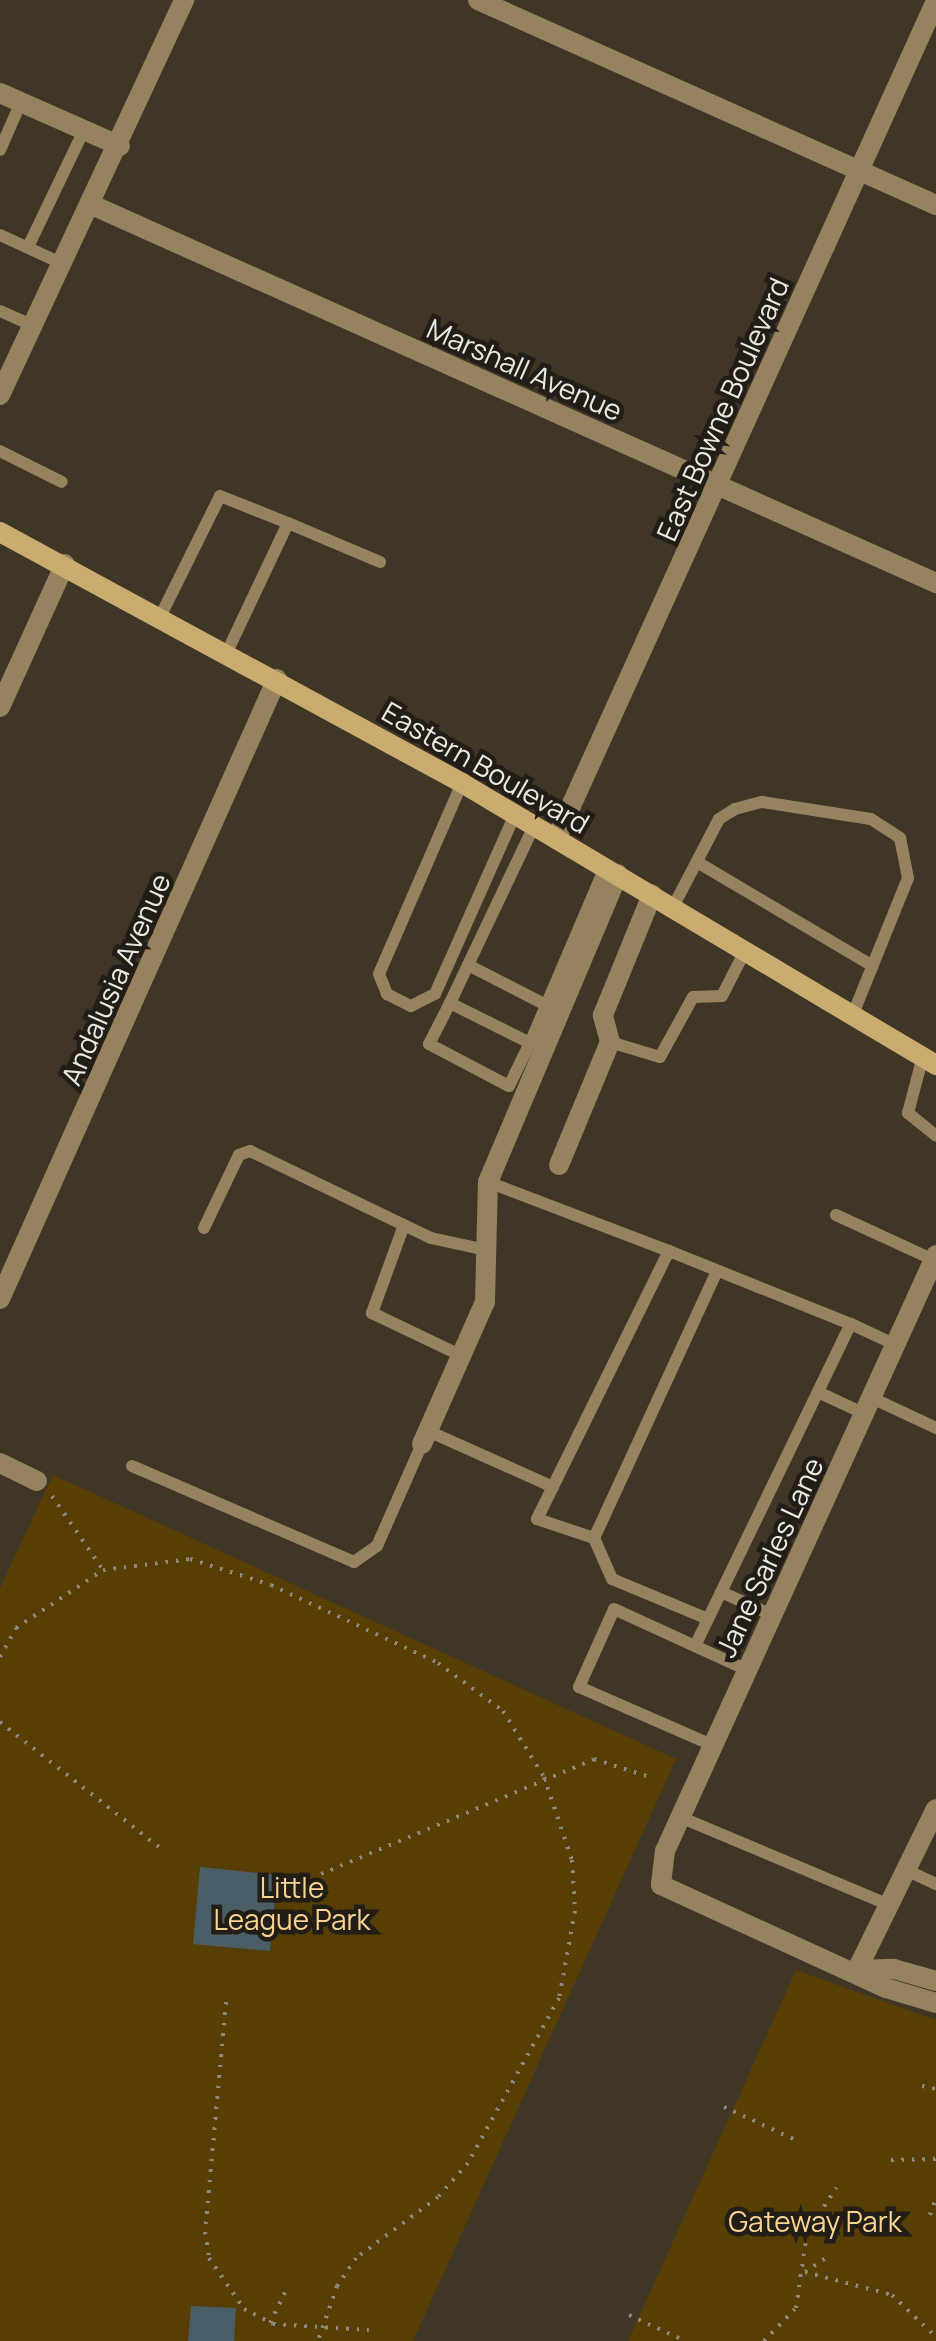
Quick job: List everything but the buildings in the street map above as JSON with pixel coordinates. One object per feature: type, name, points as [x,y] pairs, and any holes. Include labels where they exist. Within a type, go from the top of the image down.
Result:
[{"type":"main road","name":"Eastern Boulevard","points":[[0,532],[228,650],[516,814],[930,1060]]},
{"type":"street","points":[[0,395],[120,146],[184,0]]},
{"type":"street","points":[[478,0],[936,205]]},
{"type":"street","name":"East Bowne Boulevard","points":[[556,838],[936,1]]},
{"type":"street","points":[[0,93],[120,146]]},
{"type":"street","name":"Marshall Avenue","points":[[92,205],[936,583]]},
{"type":"street","points":[[0,707],[65,564]]},
{"type":"street","name":"Andalusia Avenue","points":[[0,1299],[277,679]]},
{"type":"street","points":[[425,1438],[485,1302],[488,1182],[611,871]]},
{"type":"street","points":[[559,1165],[610,1042],[603,1015],[652,895]]},
{"type":"street","name":"Jane Sarles Lane","points":[[857,1970],[661,1885],[680,1817],[935,1258]]},
{"type":"street","points":[[0,1464],[38,1481]]},
{"type":"street","points":[[857,1970],[936,1810]]},
{"type":"street","points":[[857,1970],[894,1968],[936,1981]]},
{"type":"street","points":[[857,1970],[936,2003]]},
{"type":"lane","points":[[0,150],[21,102]]},
{"type":"lane","points":[[28,247],[84,130]]},
{"type":"lane","points":[[0,235],[63,264]]},
{"type":"lane","points":[[0,311],[34,326]]},
{"type":"lane","points":[[0,450],[62,482]]},
{"type":"lane","points":[[161,614],[220,496],[380,562]]},
{"type":"lane","points":[[228,650],[288,523]]},
{"type":"lane","points":[[462,783],[379,974],[387,994],[411,1006],[435,994],[516,814]]},
{"type":"lane","points":[[673,907],[719,819],[735,808],[762,802],[870,820],[909,853],[903,900],[853,1014]]},
{"type":"lane","points":[[534,826],[429,1044],[509,1086],[611,871]]},
{"type":"lane","points":[[696,862],[874,966]]},
{"type":"lane","points":[[610,1042],[660,1057],[693,997],[722,996],[746,949]]},
{"type":"lane","points":[[468,965],[546,1005]]},
{"type":"lane","points":[[450,1003],[530,1043]]},
{"type":"lane","points":[[930,1060],[908,1113],[936,1136]]},
{"type":"lane","points":[[204,1228],[239,1155],[250,1151],[404,1225],[486,1250]]},
{"type":"lane","points":[[488,1182],[896,1345]]},
{"type":"lane","points":[[836,1216],[935,1258]]},
{"type":"lane","points":[[404,1225],[372,1313],[462,1356]]},
{"type":"lane","points":[[668,1251],[537,1519],[594,1538],[612,1579],[708,1619]]},
{"type":"lane","points":[[594,1538],[717,1271]]},
{"type":"lane","points":[[695,1646],[851,1324]]},
{"type":"lane","points":[[820,1393],[936,1428]]},
{"type":"lane","points":[[132,1466],[354,1562],[377,1546],[425,1438],[552,1487]]},
{"type":"lane","points":[[721,1592],[772,1615]]},
{"type":"lane","points":[[712,1746],[579,1686],[614,1609],[747,1670]]},
{"type":"lane","points":[[680,1817],[889,1905]]},
{"type":"lane","points":[[906,1870],[936,1884]]},
{"type":"path","points":[[38,1481],[103,1570]]},
{"type":"path","points":[[0,1657],[16,1628],[103,1570],[190,1558],[271,1585],[438,1663],[503,1711],[544,1777],[572,1860],[575,1911],[560,1998],[468,2163],[438,2198],[356,2258],[318,2341]]},
{"type":"path","points":[[0,1722],[164,1851]]},
{"type":"path","points":[[321,1874],[594,1759],[653,1778]]},
{"type":"path","points":[[226,2002],[205,2232],[222,2282],[244,2309],[270,2322],[369,2330]]},
{"type":"path","points":[[922,2086],[936,2089]]},
{"type":"path","points":[[724,2106],[800,2142]]},
{"type":"path","points":[[891,2160],[936,2160]]},
{"type":"path","points":[[764,2341],[787,2323],[805,2272],[812,2218],[836,2188]]},
{"type":"path","points":[[930,2215],[936,2198]]},
{"type":"path","points":[[805,2272],[829,2256]]},
{"type":"path","points":[[805,2272],[892,2295],[936,2338]]},
{"type":"path","points":[[270,2322],[287,2288]]},
{"type":"path","points":[[629,2315],[685,2341]]},
{"type":"green space","name":"Little League Park","points":[[53,1475],[676,1759],[413,2341],[0,2341],[0,1588]]},
{"type":"green space","name":"Gateway Park","points":[[796,1970],[936,2020],[936,2341],[628,2341]]}]
